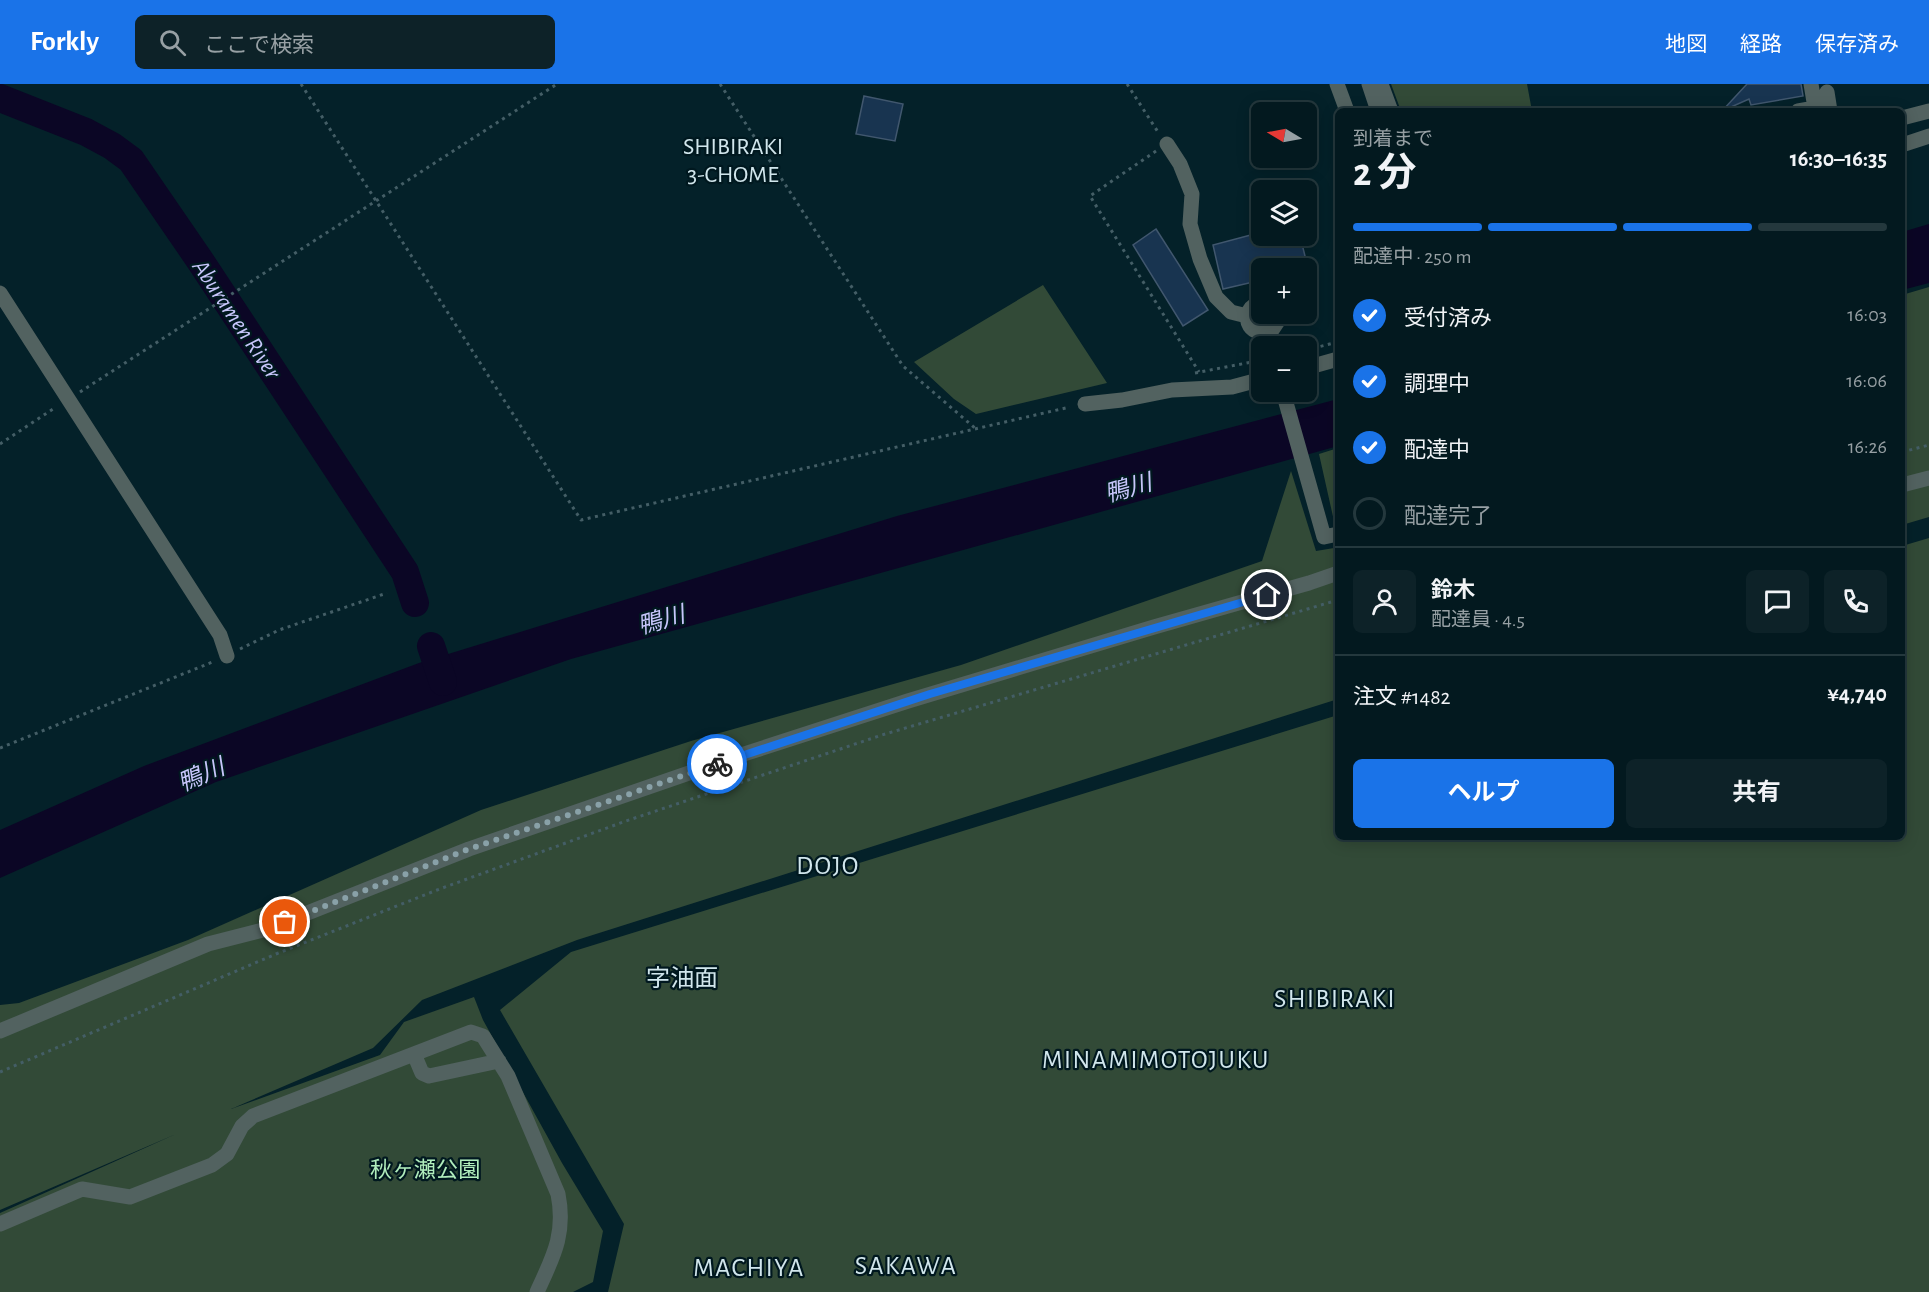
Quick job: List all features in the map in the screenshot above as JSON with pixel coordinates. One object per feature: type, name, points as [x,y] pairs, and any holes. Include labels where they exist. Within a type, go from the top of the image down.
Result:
[{"type":"street","points":[[1336,84],[1346,108]]},
{"type":"street","points":[[1369,84],[1377,108]]},
{"type":"street","points":[[1381,84],[1390,108]]},
{"type":"street","points":[[1811,84],[1815,108]]},
{"type":"street","points":[[1827,92],[1830,108]]},
{"type":"street","points":[[1905,117],[1929,111]]},
{"type":"street","points":[[1905,144],[1929,136]]},
{"type":"street","points":[[1167,144],[1180,164],[1192,194],[1190,224],[1200,259],[1216,297],[1231,312],[1247,316]]},
{"type":"street","points":[[0,292],[220,635],[227,656]]},
{"type":"street","points":[[1251,307],[1247,316],[1250,326],[1263,336]]},
{"type":"street","points":[[1317,365],[1335,360]]},
{"type":"street","points":[[1085,404],[1122,400],[1172,390],[1232,387],[1251,382]]},
{"type":"street","points":[[1286,402],[1324,537],[1335,535]]},
{"type":"street","points":[[1905,484],[1929,478]]},
{"type":"street","points":[[0,1031],[208,944],[267,929],[469,849],[744,754],[930,694],[1335,574]]},
{"type":"street","points":[[0,1224],[82,1189],[130,1197],[212,1165],[227,1154],[242,1126],[253,1116],[471,1032],[483,1036],[508,1076],[558,1194],[562,1214],[554,1256],[537,1292]]},
{"type":"street","points":[[414,1054],[422,1073],[429,1076],[498,1061]]},
{"type":"path","points":[[301,84],[581,520],[1085,404]]},
{"type":"path","points":[[0,444],[557,84]]},
{"type":"path","points":[[720,84],[903,366],[976,429]]},
{"type":"path","points":[[1127,84],[1167,144],[1090,196],[1198,372]]},
{"type":"path","points":[[1317,347],[1335,343]]},
{"type":"path","points":[[1191,374],[1251,362]]},
{"type":"path","points":[[1905,451],[1929,445]]},
{"type":"path","points":[[0,748],[227,656],[279,630],[387,593]]},
{"type":"path","points":[[0,1072],[195,987],[356,921],[626,820],[882,735],[1335,601]]},
{"type":"green space","points":[[1391,84],[1527,84],[1531,108],[1400,108]]},
{"type":"green space","points":[[1043,285],[1107,383],[976,414],[954,399],[914,362]]},
{"type":"green space","points":[[1929,287],[1929,517],[1905,524],[1905,294]]},
{"type":"green space","points":[[1335,449],[1334,521],[1319,454]]},
{"type":"green space","name":"秋ヶ瀬公園","points":[[1291,471],[1316,551],[1334,548],[1335,552],[1335,700],[577,940],[422,1000],[373,1048],[231,1109],[380,1055],[404,1022],[474,997],[483,1020],[562,1163],[603,1231],[593,1282],[573,1292],[0,1292],[0,1213],[176,1134],[0,1210],[0,1005],[19,1003],[188,940],[481,810],[691,741],[961,665],[1262,561]]},
{"type":"green space","points":[[1929,538],[1929,1292],[608,1292],[624,1224],[500,1010],[571,952],[1335,716],[1335,840],[1905,840],[1905,545]]},
{"type":"water","points":[[1929,224],[1929,283],[1905,289],[1905,231]]},
{"type":"water","name":"鴨川","points":[[1335,400],[1335,447],[571,659],[216,782],[0,878],[0,830],[144,766],[419,663],[897,516]]},
{"type":"building","points":[[1747,84],[1801,84],[1803,96],[1751,105],[1749,99],[1725,108]]},
{"type":"building","points":[[864,96],[903,104],[895,141],[856,134]]},
{"type":"building","points":[[1156,229],[1208,310],[1183,326],[1133,245]]},
{"type":"building","points":[[1251,235],[1251,246],[1302,246],[1306,258],[1251,258],[1251,283],[1223,289],[1213,245]]},
{"type":"waterway","name":"Aburamen River","points":[[0,98],[86,132],[112,146],[131,160],[201,262],[405,572],[415,603]]},
{"type":"waterway","name":"Aburamen River","points":[[431,646],[443,682]]},
{"type":"way so far","points":[[285,922],[469,849],[717,764]]},
{"type":"district","name":"SHIBIRAKI 3-CHOME","points":[[733,160]]},
{"type":"district","name":"DOJO","points":[[828,865]]},
{"type":"district","name":"字油面","points":[[682,978]]},
{"type":"district","name":"SHIBIRAKI","points":[[1335,998]]},
{"type":"district","name":"MINAMIMOTOJUKU","points":[[1156,1059]]},
{"type":"district","name":"SAKAWA","points":[[906,1265]]},
{"type":"district","name":"MACHIYA","points":[[749,1267]]},
{"type":"route","points":[[717,764],[930,694],[1267,595]]}]
